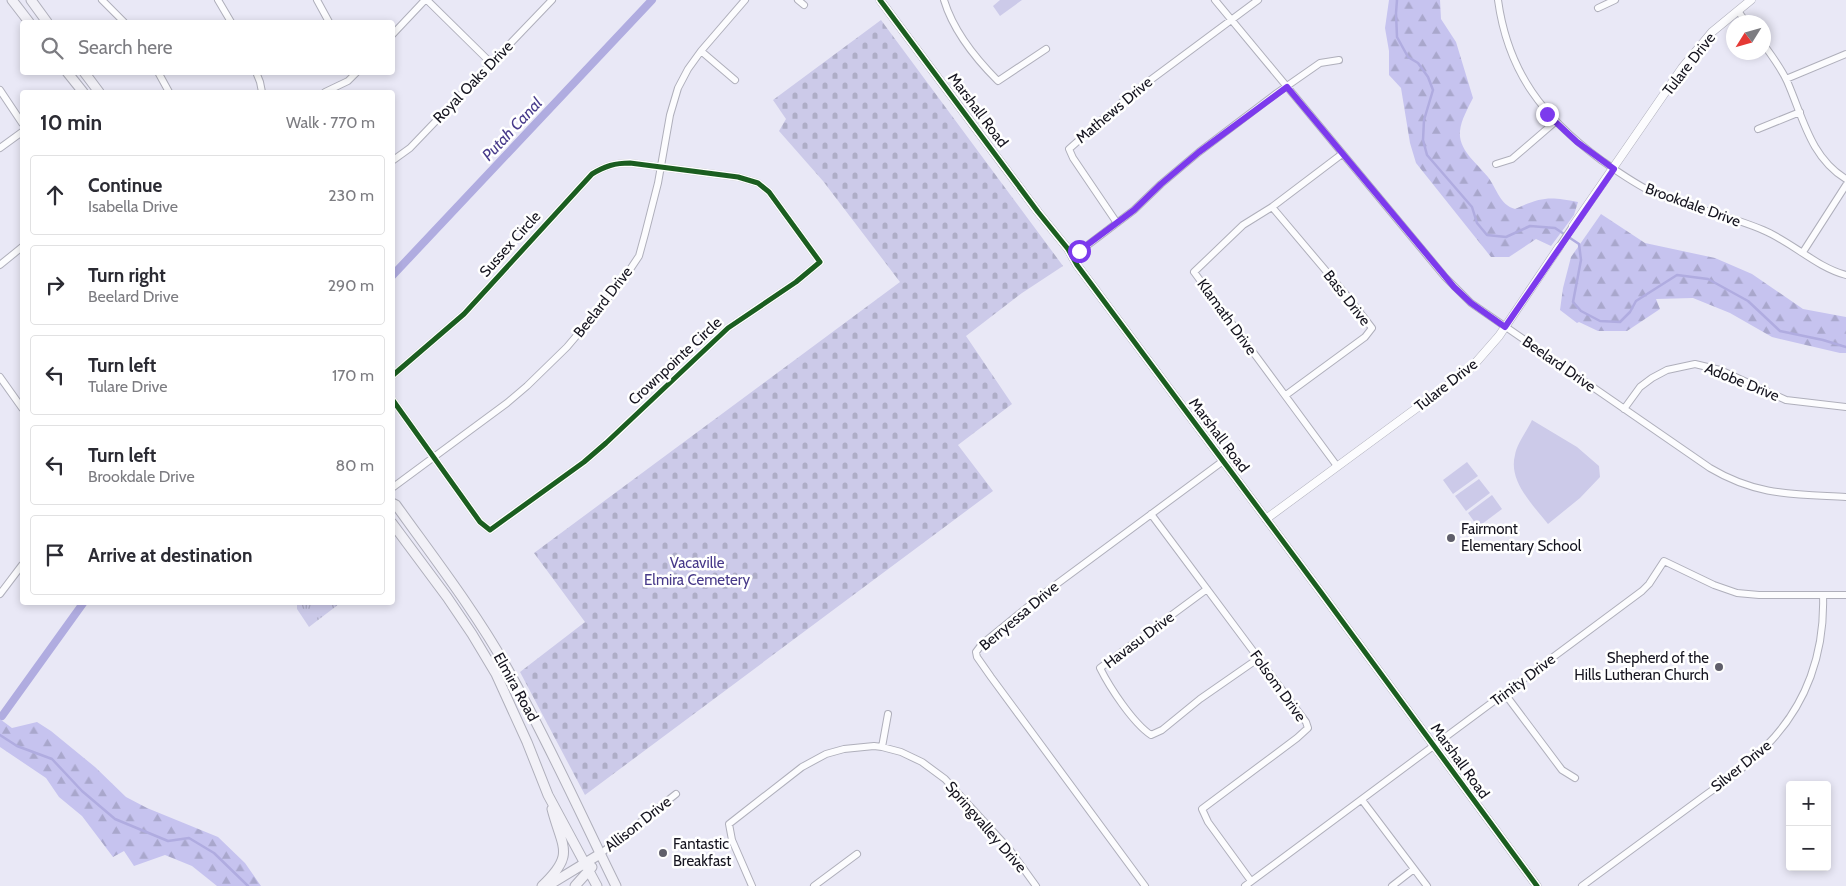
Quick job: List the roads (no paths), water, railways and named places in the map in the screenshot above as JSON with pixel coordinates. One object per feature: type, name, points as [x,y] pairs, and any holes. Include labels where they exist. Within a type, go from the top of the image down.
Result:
[{"type":"main road","points":[[12,0],[27,20]]},
{"type":"main road","points":[[31,0],[46,20]]},
{"type":"main road","points":[[69,75],[81,90]]},
{"type":"main road","points":[[86,75],[98,90]]},
{"type":"main road","name":"Elmira Road","points":[[395,504],[452,582],[507,668],[556,760],[616,886]]},
{"type":"main road","name":"Elmira Road","points":[[395,527],[447,597],[496,674],[548,794],[596,886]]},
{"type":"main road","points":[[542,886],[560,867],[564,853],[548,794]]},
{"type":"main road","name":"Allison Drive","points":[[548,886],[600,854]]},
{"type":"main road","name":"Allison Drive","points":[[575,886],[589,872],[600,854]]},
{"type":"street","points":[[102,0],[122,20]]},
{"type":"street","points":[[218,0],[230,20]]},
{"type":"street","points":[[317,0],[328,20]]},
{"type":"street","points":[[395,32],[426,0],[491,63]]},
{"type":"street","name":"Royal Oaks Drive","points":[[395,159],[410,148],[552,0]]},
{"type":"street","name":"Beelard Drive","points":[[395,486],[507,403],[534,380],[567,347],[621,283],[639,256],[652,208],[670,115],[678,88],[688,69],[701,51],[745,0]]},
{"type":"street","points":[[798,0],[804,5]]},
{"type":"street","name":"Marshall Road","points":[[880,0],[1537,886]]},
{"type":"street","points":[[944,0],[949,15],[957,29],[998,81],[1046,49]]},
{"type":"street","name":"Beelard Drive","points":[[1215,0],[1454,287],[1471,303],[1729,480],[1767,492],[1846,497]]},
{"type":"street","points":[[1231,20],[1258,0]]},
{"type":"street","name":"Brookdale Drive","points":[[1498,0],[1507,42],[1518,68],[1540,104],[1555,122],[1577,142],[1614,169],[1657,194],[1728,216],[1756,227],[1803,252],[1826,267],[1846,276]]},
{"type":"street","points":[[1598,8],[1615,0]]},
{"type":"street","name":"Tulare Drive","points":[[1266,519],[1471,368],[1505,327],[1682,68],[1712,32],[1751,0]]},
{"type":"street","points":[[1738,11],[1741,15]]},
{"type":"street","name":"Mathews Drive","points":[[1117,223],[1073,158],[1069,149],[1128,96],[1231,20]]},
{"type":"street","points":[[701,51],[736,80]]},
{"type":"street","points":[[1786,79],[1846,54]]},
{"type":"street","points":[[1771,56],[1786,79],[1818,155],[1828,166],[1846,179]]},
{"type":"street","points":[[1072,257],[1134,210],[1199,152],[1287,87],[1320,63],[1339,60]]},
{"type":"street","points":[[160,75],[168,90]]},
{"type":"street","points":[[257,75],[262,90]]},
{"type":"street","points":[[329,90],[348,81],[355,75]]},
{"type":"street","points":[[0,90],[20,120]]},
{"type":"street","points":[[1758,129],[1800,112]]},
{"type":"street","points":[[1496,164],[1512,159],[1555,122]]},
{"type":"street","points":[[0,148],[20,133]]},
{"type":"street","name":"Klamath Drive","points":[[1337,466],[1194,272],[1243,225],[1272,207],[1342,154]]},
{"type":"street","name":"Sussex Circle","points":[[395,373],[464,314],[592,174],[603,167],[616,163],[660,168]]},
{"type":"street","name":"Crownpointe Circle","points":[[434,457],[480,522],[490,530],[599,449],[728,328],[796,282],[820,262],[769,192],[758,183],[738,177],[660,168]]},
{"type":"street","points":[[1803,252],[1846,185]]},
{"type":"street","name":"Bass Drive","points":[[1272,207],[1372,328],[1365,337],[1286,395]]},
{"type":"street","points":[[0,265],[20,249]]},
{"type":"street","name":"Adobe Drive","points":[[1624,409],[1640,387],[1652,378],[1667,370],[1695,364],[1720,370],[1786,400],[1846,407]]},
{"type":"street","points":[[0,377],[20,405]]},
{"type":"street","points":[[395,403],[434,457]]},
{"type":"street","name":"Berryessa Drive","points":[[1143,883],[986,670],[977,657],[976,652],[982,644],[1046,592],[1223,461]]},
{"type":"street","name":"Folsom Drive","points":[[1152,514],[1306,722],[1308,728],[1202,809],[1208,822],[1252,881]]},
{"type":"street","name":"Trinity Drive","points":[[1245,886],[1642,591],[1649,584],[1664,561],[1714,585],[1737,593],[1759,595],[1846,595]]},
{"type":"street","points":[[0,594],[20,568]]},
{"type":"street","name":"Havasu Drive","points":[[1207,589],[1100,668],[1106,681],[1143,729],[1151,735],[1162,730],[1200,699],[1259,658]]},
{"type":"street","name":"Silver Drive","points":[[1582,886],[1747,764],[1777,735],[1799,703],[1810,682],[1821,639],[1823,595]]},
{"type":"street","points":[[1505,694],[1562,770],[1575,778]]},
{"type":"street","points":[[882,747],[888,714]]},
{"type":"street","name":"Springvalley Drive","points":[[752,886],[732,840],[729,824],[802,767],[826,754],[844,749],[874,746],[901,752],[922,762],[945,780],[1010,850],[1036,886]]},
{"type":"street","name":"Allison Drive","points":[[600,854],[676,794]]},
{"type":"street","points":[[1362,800],[1427,886]]},
{"type":"street","points":[[814,886],[857,854]]},
{"type":"street","points":[[1392,886],[1414,869]]},
{"type":"street","points":[[1135,886],[1143,883]]},
{"type":"waterway","name":"Putah Canal","points":[[395,273],[652,0]]},
{"type":"waterway","points":[[1397,0],[1397,37],[1408,57],[1418,63],[1428,77],[1433,90],[1424,120],[1423,140],[1427,155],[1472,207],[1477,223],[1487,235],[1506,237],[1530,226],[1555,228],[1579,244],[1581,260],[1573,302],[1581,311],[1600,321],[1620,322],[1630,312],[1636,301],[1677,275],[1708,279],[1748,301],[1780,331],[1846,347]]},
{"type":"waterway","name":"Putah Canal","points":[[2,716],[82,605]]},
{"type":"waterway","points":[[0,735],[17,746],[52,759],[82,791],[115,819],[168,841],[189,838],[214,853],[248,886]]},
{"type":"place","name":"Fairmont Elementary School","points":[[1451,538]]},
{"type":"place","name":"Shepherd of the Hills Lutheran Church","points":[[1719,667]]},
{"type":"place","name":"Fantastic Breakfast","points":[[663,853]]},
{"type":"park label","name":"Vacaville Elmira Cemetery","points":[[697,572]]}]
